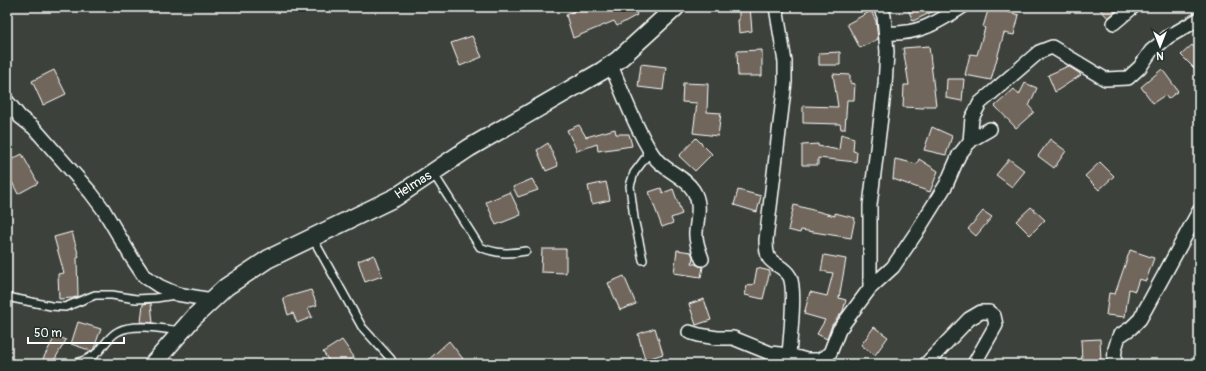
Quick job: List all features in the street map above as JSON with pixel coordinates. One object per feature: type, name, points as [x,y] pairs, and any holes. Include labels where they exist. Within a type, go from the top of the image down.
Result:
[{"type":"street","name":"Helmas","points":[[153,364],[181,331],[226,287],[268,259],[396,196],[469,148],[611,65],[676,7]]},
{"type":"street","points":[[776,7],[785,62],[785,82],[766,249],[770,259],[785,269],[790,278],[793,289],[789,355]]},
{"type":"street","points":[[870,288],[870,205],[885,85],[887,52],[884,16],[880,7]]},
{"type":"street","points":[[886,33],[900,34],[914,32],[938,22],[962,7]]},
{"type":"street","points":[[1114,23],[1133,7]]},
{"type":"street","points":[[970,142],[972,118],[980,103],[1039,52],[1052,47],[1105,79],[1128,78],[1140,68],[1150,51],[1168,38],[1199,20]]},
{"type":"street","points":[[611,65],[647,148],[657,160],[693,190],[698,202],[699,217],[696,233],[697,243],[702,259]]},
{"type":"street","points":[[7,101],[20,117],[34,128],[91,193],[103,209],[144,276],[159,286],[177,294],[212,300]]},
{"type":"street","points":[[689,332],[717,338],[733,338],[770,353],[789,355],[806,360],[820,360],[829,358],[839,330],[870,288],[893,267],[946,185],[959,155],[970,142],[990,129]]},
{"type":"street","points":[[1114,364],[1115,349],[1119,336],[1131,328],[1140,319],[1199,211]]},
{"type":"street","points":[[926,364],[969,319],[981,312],[989,312],[994,316],[996,324],[974,364]]},
{"type":"lane","points":[[643,260],[634,218],[630,186],[634,173],[646,157],[647,148]]},
{"type":"lane","points":[[432,173],[480,248],[492,252],[511,253],[526,251]]},
{"type":"lane","points":[[312,237],[362,327],[391,359]]},
{"type":"lane","points":[[7,297],[51,306],[65,306],[95,295],[112,295],[136,299],[156,298],[177,294]]},
{"type":"lane","points":[[74,364],[88,359],[98,352],[110,337],[118,331],[129,327],[181,331]]},
{"type":"building","points":[[582,7],[634,7],[637,15],[617,26],[614,21],[573,38],[566,15]]},
{"type":"building","points":[[739,7],[750,7],[752,31],[739,33]]},
{"type":"building","points":[[907,7],[942,7],[913,21]]},
{"type":"building","points":[[989,7],[1019,15],[1014,35],[1004,33],[991,80],[965,75],[970,54],[977,55],[985,28],[983,27]]},
{"type":"building","points":[[1098,7],[1121,7],[1108,18]]},
{"type":"building","points":[[871,11],[876,21],[878,39],[860,48],[847,24]]},
{"type":"building","points":[[472,36],[482,57],[460,66],[451,43]]},
{"type":"building","points":[[1192,45],[1199,52],[1199,73],[1181,55]]},
{"type":"building","points":[[929,46],[936,106],[924,106],[924,108],[903,107],[904,85],[909,85],[903,48]]},
{"type":"building","points":[[762,50],[762,76],[738,76],[737,51]]},
{"type":"building","points":[[840,52],[840,65],[819,65],[819,53]]},
{"type":"building","points":[[641,64],[666,67],[663,90],[638,87]]},
{"type":"building","points":[[1068,66],[1081,75],[1055,92],[1048,75]]},
{"type":"building","points":[[1162,69],[1178,91],[1168,99],[1165,95],[1153,103],[1141,87]]},
{"type":"building","points":[[54,70],[66,94],[43,105],[32,81]]},
{"type":"building","points":[[833,74],[850,75],[850,83],[855,84],[854,100],[847,100],[845,129],[841,129],[840,124],[803,123],[803,106],[838,107]]},
{"type":"building","points":[[947,79],[964,79],[962,101],[946,98]]},
{"type":"building","points":[[683,83],[708,84],[707,112],[721,113],[718,136],[693,133],[697,103],[682,102]]},
{"type":"building","points":[[1025,83],[1037,88],[1029,106],[1034,112],[1016,128],[995,106],[1014,89],[1019,95]]},
{"type":"building","points":[[579,125],[586,137],[615,129],[616,134],[629,134],[632,146],[598,151],[597,144],[577,151],[567,130]]},
{"type":"building","points":[[932,127],[952,136],[946,155],[924,150]]},
{"type":"building","points":[[841,134],[854,138],[853,151],[857,152],[856,162],[818,158],[818,165],[802,165],[802,145],[818,144],[818,146],[839,150]]},
{"type":"building","points":[[696,138],[712,154],[695,171],[679,156]]},
{"type":"building","points":[[1050,139],[1066,151],[1054,168],[1038,156]]},
{"type":"building","points":[[548,143],[558,166],[546,171],[537,150]]},
{"type":"building","points":[[22,154],[38,183],[18,194],[7,172],[7,162]]},
{"type":"building","points":[[895,159],[917,164],[919,159],[938,171],[930,192],[893,179]]},
{"type":"building","points":[[1009,159],[1025,171],[1012,187],[996,175]]},
{"type":"building","points":[[1100,162],[1114,176],[1099,190],[1085,176]]},
{"type":"building","points":[[532,179],[538,190],[518,197],[513,187]]},
{"type":"building","points":[[606,182],[610,200],[592,204],[588,186]]},
{"type":"building","points":[[661,188],[663,193],[673,189],[682,214],[671,218],[673,223],[662,227],[649,192]]},
{"type":"building","points":[[738,190],[761,196],[757,212],[734,205]]},
{"type":"building","points":[[510,192],[521,215],[496,225],[486,202]]},
{"type":"building","points":[[794,205],[835,216],[835,213],[855,218],[851,238],[801,230],[800,233],[788,230]]},
{"type":"building","points":[[1031,207],[1045,220],[1030,235],[1016,221]]},
{"type":"building","points":[[983,211],[992,217],[976,236],[968,229]]},
{"type":"building","points":[[72,232],[79,257],[77,258],[78,296],[59,299],[58,274],[64,273],[54,237]]},
{"type":"building","points":[[542,249],[566,249],[566,273],[541,272]]},
{"type":"building","points":[[677,250],[691,252],[693,257],[692,263],[703,267],[701,277],[674,273]]},
{"type":"building","points":[[1130,250],[1154,258],[1146,281],[1139,279],[1135,291],[1129,289],[1125,317],[1106,315],[1109,293],[1115,294]]},
{"type":"building","points":[[374,255],[382,276],[365,282],[358,261]]},
{"type":"building","points":[[824,255],[846,259],[839,298],[846,300],[843,311],[832,325],[827,339],[817,334],[825,320],[804,314],[810,292],[827,296],[833,273],[821,271]]},
{"type":"building","points":[[757,268],[770,271],[763,299],[745,295],[747,286],[754,284]]},
{"type":"building","points":[[624,276],[636,304],[620,310],[608,283]]},
{"type":"building","points":[[311,290],[317,305],[308,308],[312,317],[297,323],[293,313],[288,315],[283,298]]},
{"type":"building","points":[[704,299],[711,320],[696,325],[689,304]]},
{"type":"building","points":[[151,303],[153,323],[141,322],[143,304]]},
{"type":"building","points":[[78,322],[101,329],[92,351],[71,344]]},
{"type":"building","points":[[874,327],[888,337],[875,355],[861,345]]},
{"type":"building","points":[[655,328],[663,354],[645,360],[638,334]]},
{"type":"building","points":[[56,335],[66,340],[52,364],[40,364]]},
{"type":"building","points":[[1100,339],[1101,361],[1082,362],[1081,340]]},
{"type":"building","points":[[342,340],[354,357],[344,364],[331,364],[323,352]]},
{"type":"building","points":[[449,341],[467,364],[424,364]]}]
